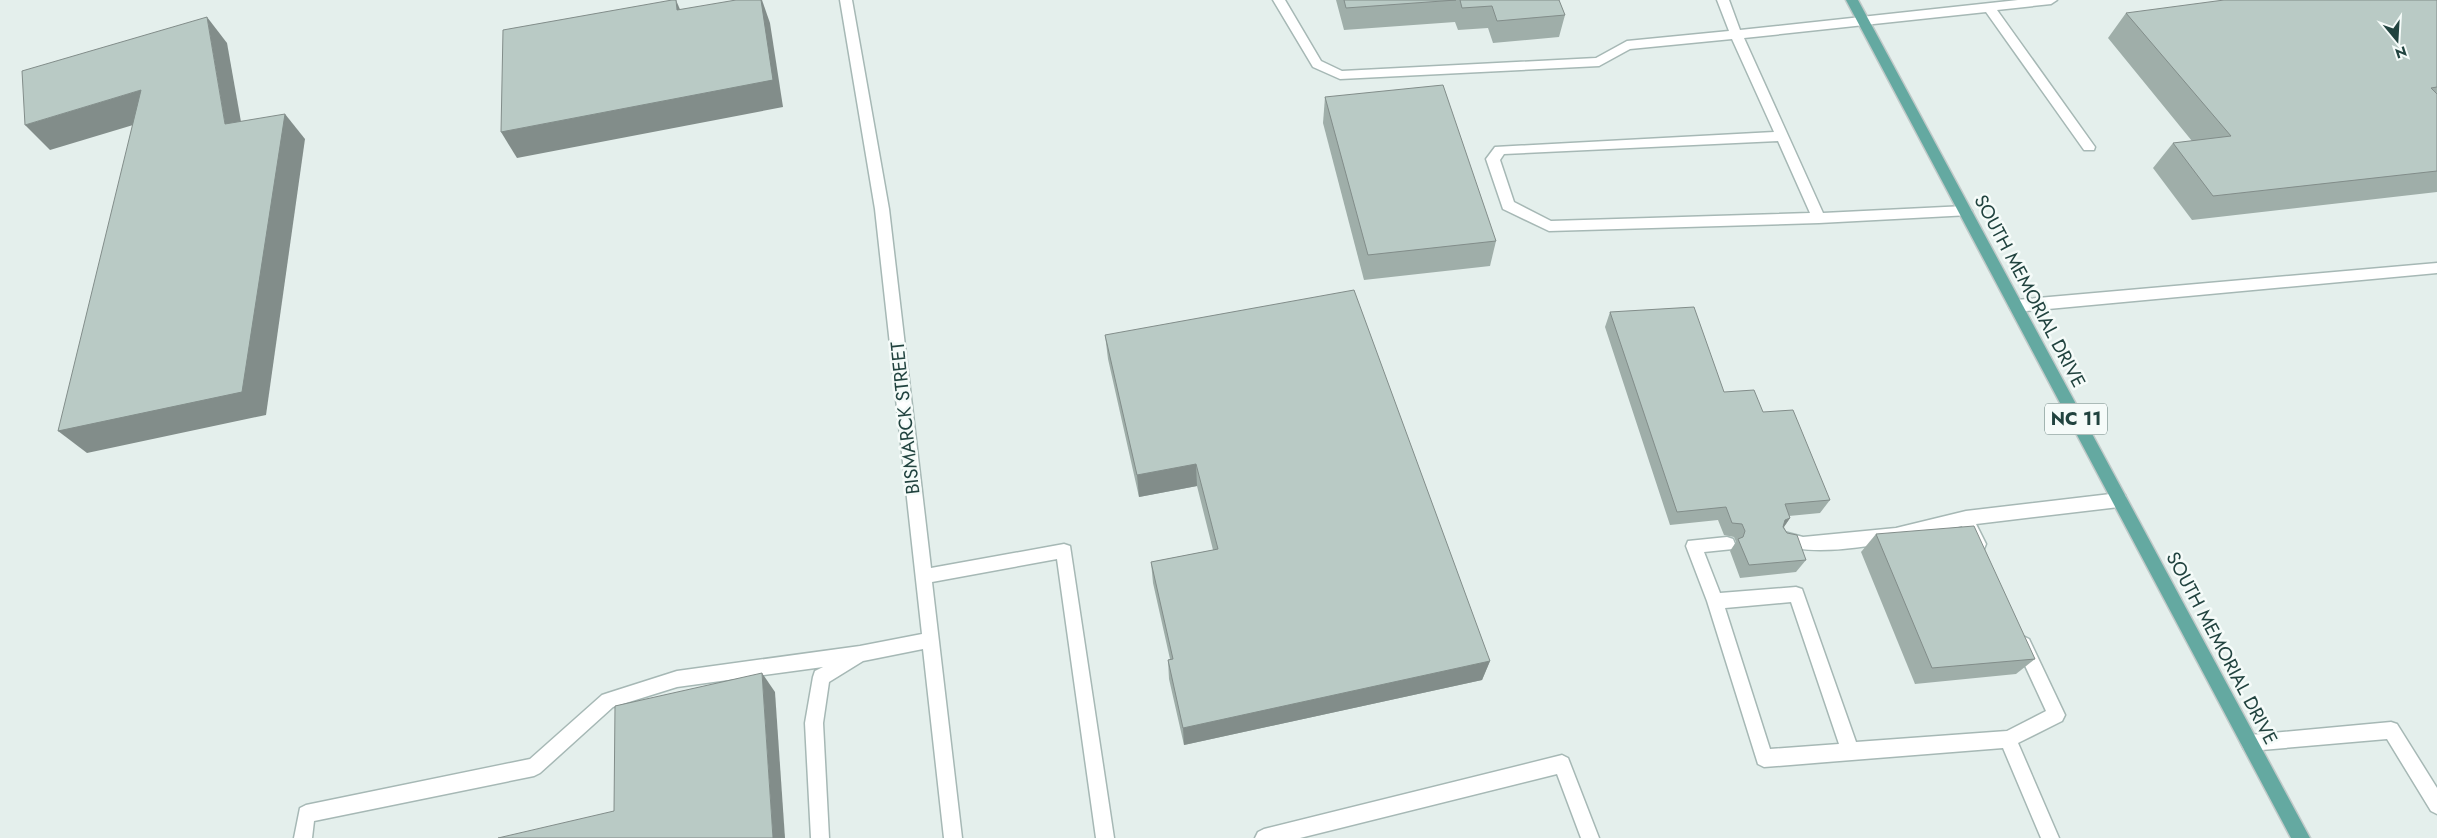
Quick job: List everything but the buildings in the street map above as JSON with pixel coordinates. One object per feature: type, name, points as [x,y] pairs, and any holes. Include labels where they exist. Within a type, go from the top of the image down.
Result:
[{"type":"main road","name":"SOUTH MEMORIAL DRIVE","points":[[1852,0],[2301,838]]},
{"type":"street","name":"BISMARCK STREET","points":[[847,0],[882,209],[922,577],[953,838]]},
{"type":"street","points":[[1280,0],[1317,64],[1340,75],[1599,62],[1627,45],[1864,22],[2051,0]]},
{"type":"street","points":[[1723,0],[1736,34],[1819,218]]},
{"type":"street","points":[[1989,7],[2089,148]]},
{"type":"street","points":[[1782,136],[1500,150],[1493,158],[1508,205],[1549,226],[1819,218],[1965,211]]},
{"type":"street","points":[[2016,306],[2437,268]]},
{"type":"street","points":[[1784,539],[1803,544],[1896,535],[1966,518],[2120,500]]},
{"type":"street","points":[[1966,518],[1986,562]]},
{"type":"street","points":[[1727,544],[1694,546],[1715,601],[1764,758],[2008,739],[2056,715],[2015,625]]},
{"type":"street","points":[[922,577],[1064,551],[1105,838]]},
{"type":"street","points":[[1715,601],[1796,594],[1850,751]]},
{"type":"street","points":[[303,838],[306,814],[534,767],[608,701],[678,679],[860,654],[930,640]]},
{"type":"street","points":[[820,838],[814,723],[821,678],[860,654]]},
{"type":"street","points":[[2250,743],[2391,730],[2437,805]]},
{"type":"street","points":[[2008,739],[2050,838]]},
{"type":"street","points":[[1264,838],[1562,764],[1590,838]]}]
